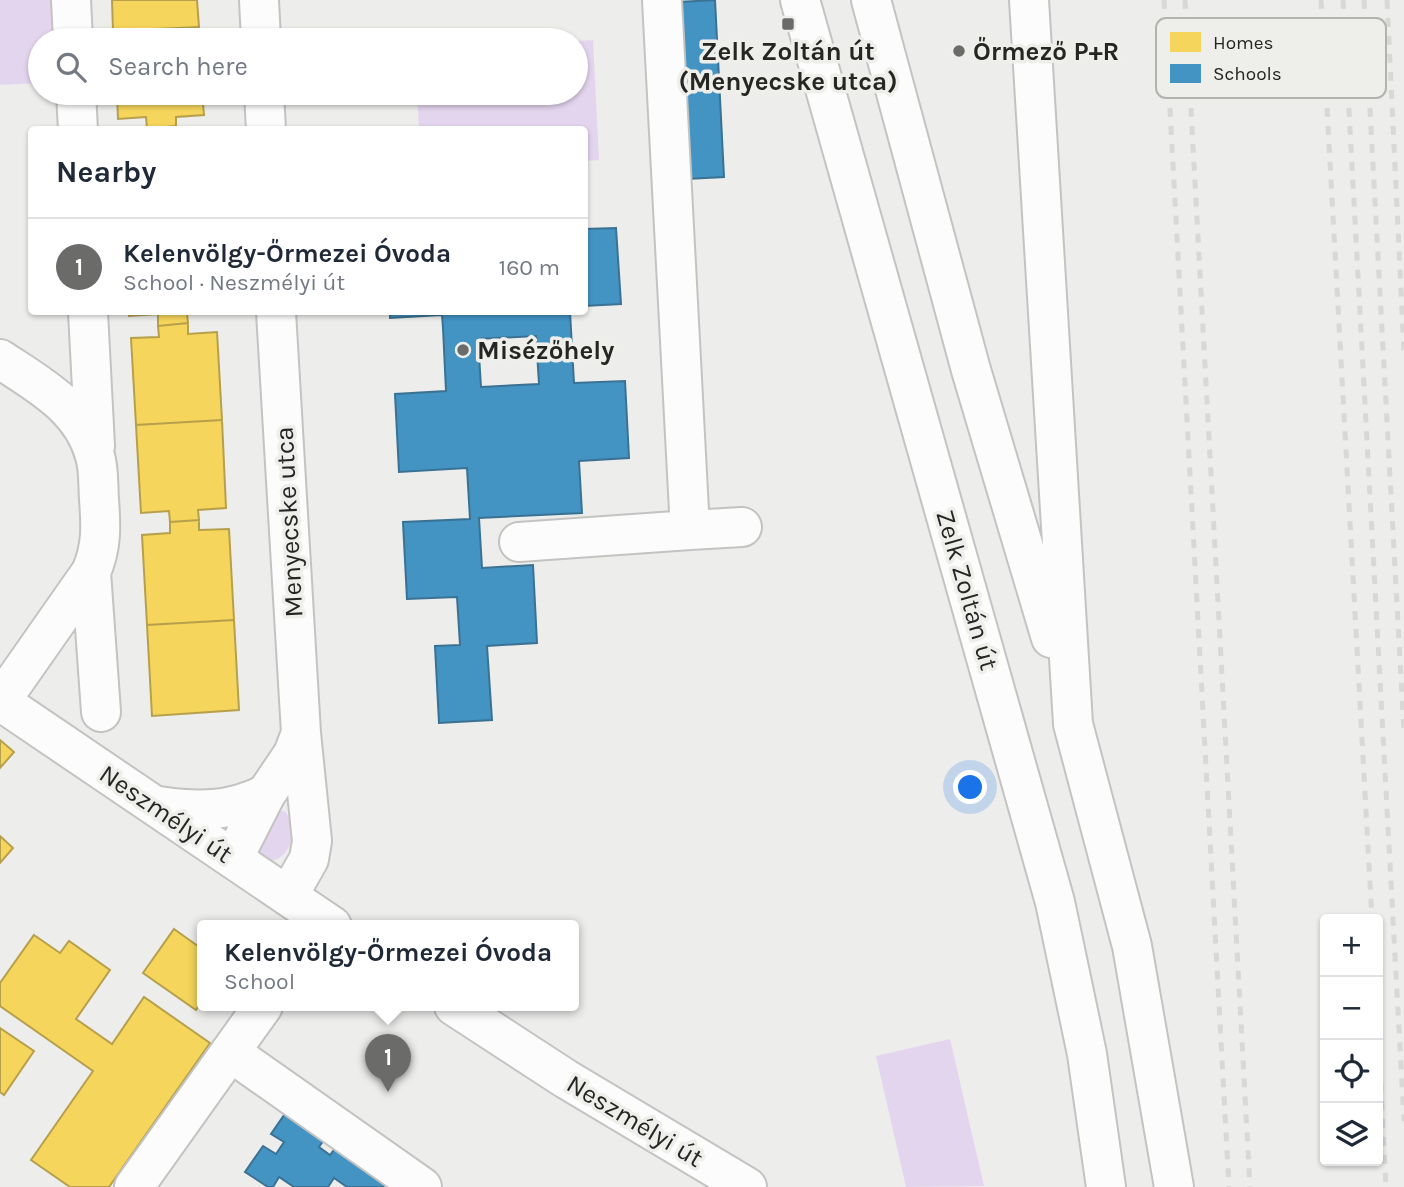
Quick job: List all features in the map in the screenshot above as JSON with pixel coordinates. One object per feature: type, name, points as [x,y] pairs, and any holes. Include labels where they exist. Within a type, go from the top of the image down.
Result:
[{"type":"street","points":[[71,0],[72,28]]},
{"type":"street","points":[[259,0],[260,28]]},
{"type":"street","points":[[662,0],[690,530]]},
{"type":"street","name":"Zelk Zoltán út","points":[[800,0],[1055,902],[1087,1054],[1106,1187]]},
{"type":"street","points":[[871,0],[971,370],[1070,699]]},
{"type":"street","points":[[1029,0],[1070,699],[1076,740],[1132,946],[1174,1187]]},
{"type":"street","points":[[77,105],[78,126]]},
{"type":"street","points":[[265,105],[266,126]]},
{"type":"street","points":[[0,702],[91,572],[99,555],[101,537],[88,315]]},
{"type":"street","name":"Menyecske utca","points":[[276,315],[301,733],[312,841],[309,859],[288,896]]},
{"type":"street","points":[[0,359],[62,401],[80,421],[96,457]]},
{"type":"street","points":[[519,542],[742,527]]},
{"type":"street","points":[[91,572],[101,712]]},
{"type":"street","name":"Neszmélyi út","points":[[0,702],[320,920]]},
{"type":"street","name":"Menyecske utca","points":[[233,859],[266,794],[293,754],[301,733]]},
{"type":"street","points":[[153,805],[198,811],[230,809],[266,794]]},
{"type":"street","points":[[134,1187],[259,1011]]},
{"type":"street","name":"Neszmélyi út","points":[[462,1011],[566,1079],[747,1187]]},
{"type":"street","points":[[230,1052],[422,1187]]},
{"type":"shaded area","points":[[0,0],[62,0],[63,28],[28,28],[28,84],[0,85]]},
{"type":"shaded area","points":[[588,40],[593,40],[599,160],[588,161],[588,126],[419,126],[418,105],[588,105]]},
{"type":"shaded area","points":[[277,811],[285,811],[289,818],[291,841],[283,855],[269,861],[257,849]]},
{"type":"shaded area","points":[[950,1039],[984,1186],[906,1187],[876,1056]]},
{"type":"building: Homes","points":[[112,0],[197,0],[199,27],[113,28]]},
{"type":"building: Homes","points":[[117,105],[203,105],[204,115],[176,117],[176,126],[147,126],[146,117],[118,119]]},
{"type":"building: Homes","points":[[158,315],[187,315],[188,323],[158,326]]},
{"type":"building: Homes","points":[[188,323],[188,334],[217,332],[222,420],[136,425],[131,338],[159,337],[158,326]]},
{"type":"building: Homes","points":[[222,420],[226,508],[198,510],[199,520],[170,522],[169,511],[141,513],[136,425]]},
{"type":"building: Homes","points":[[199,520],[199,530],[229,529],[234,620],[147,625],[142,535],[170,533],[170,522]]},
{"type":"building: Homes","points":[[234,620],[239,710],[152,716],[147,625]]},
{"type":"building: Homes","points":[[0,740],[14,752],[0,768]]},
{"type":"building: Homes","points":[[0,836],[13,848],[0,863]]},
{"type":"building: Homes","points":[[174,929],[197,945],[196,1010],[143,973]]},
{"type":"building: Homes","points":[[34,935],[60,953],[69,941],[110,970],[76,1019],[112,1044],[144,997],[210,1043],[109,1187],[70,1187],[31,1160],[93,1071],[0,1006],[0,983]]},
{"type":"building: Homes","points":[[0,1028],[34,1051],[4,1095],[0,1092]]},
{"type":"building: Schools","points":[[715,0],[724,177],[687,179],[677,2]]},
{"type":"building: Schools","points":[[616,228],[621,304],[588,306],[588,229]]},
{"type":"building: Schools","points":[[390,315],[442,315],[390,318]]},
{"type":"building: Schools","points":[[442,315],[570,315],[574,383],[625,381],[629,458],[579,461],[582,513],[479,518],[482,568],[533,565],[537,643],[487,646],[492,720],[439,723],[435,646],[460,645],[457,597],[407,599],[403,522],[470,519],[467,468],[399,472],[395,394],[446,391]],"holes":[[[536,336],[539,384],[481,387],[478,339]]]},
{"type":"building: Schools","points":[[289,1108],[328,1134],[319,1147],[330,1155],[339,1143],[390,1177],[383,1187],[347,1187],[334,1178],[328,1187],[294,1187],[279,1177],[273,1187],[268,1187],[245,1172],[263,1146],[276,1154],[284,1142],[271,1134]]},
{"type":"railway","points":[[1164,0],[1165,18]]},
{"type":"railway","points":[[1185,0],[1186,18]]},
{"type":"railway","points":[[1321,0],[1322,18]]},
{"type":"railway","points":[[1343,0],[1344,18]]},
{"type":"railway","points":[[1364,0],[1365,18]]},
{"type":"railway","points":[[1387,0],[1404,353]]},
{"type":"railway","points":[[1169,98],[1229,1187]]},
{"type":"railway","points":[[1190,98],[1250,1187]]},
{"type":"railway","points":[[1326,98],[1372,914]]},
{"type":"railway","points":[[1348,98],[1404,1121]]},
{"type":"railway","points":[[1369,98],[1404,733]]},
{"type":"railway","points":[[1379,1040],[1386,1187]]},
{"type":"place","name":"Zelk Zoltán út (Menyecske utca)","points":[[788,24]]},
{"type":"place","name":"Őrmező P+R","points":[[959,51]]},
{"type":"place","name":"Misézőhely","points":[[463,350]]},
{"type":"place","name":"Kelenvölgy-Őrmezei Óvoda","points":[[388,1092]]}]
